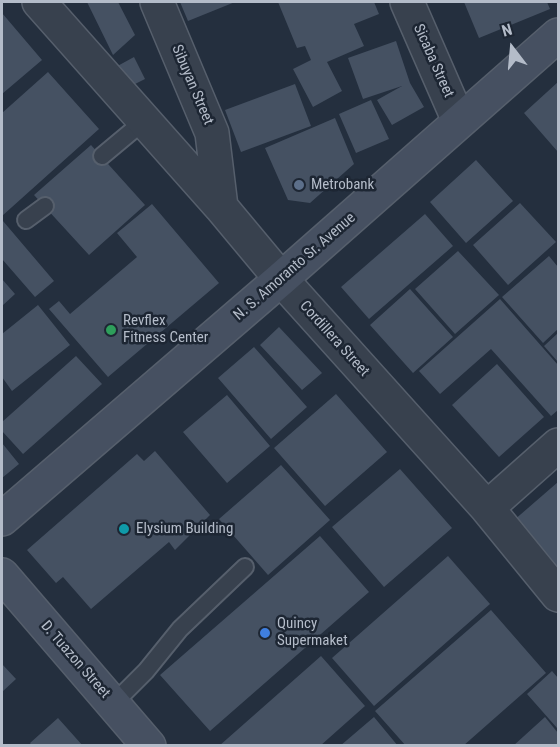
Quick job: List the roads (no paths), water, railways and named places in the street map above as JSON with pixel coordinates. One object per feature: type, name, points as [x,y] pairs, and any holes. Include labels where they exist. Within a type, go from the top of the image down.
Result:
[{"type":"street","name":"Cordillera Street","points":[[39,2],[221,207],[281,279],[487,508],[558,595]]},
{"type":"street","name":"Sibuyan Street","points":[[157,2],[212,133],[221,207]]},
{"type":"street","name":"Sicaba Street","points":[[407,2],[459,121]]},
{"type":"street","name":"N. S. Amoranto Sr. Avenue","points":[[2,519],[281,279],[558,35]]},
{"type":"street","points":[[487,508],[558,445]]},
{"type":"street","name":"D. Tuazon Street","points":[[2,575],[149,746]]},
{"type":"lane","points":[[102,156],[144,121]]},
{"type":"lane","points":[[26,220],[45,206]]},
{"type":"lane","points":[[113,704],[146,671],[180,629],[245,567]]},
{"type":"place","name":"Metrobank","points":[[299,185]]},
{"type":"place","name":"Revflex Fitness Center","points":[[111,330]]},
{"type":"place","name":"Elysium Building","points":[[124,529]]},
{"type":"place","name":"Quincy Supermaket","points":[[265,633]]}]
